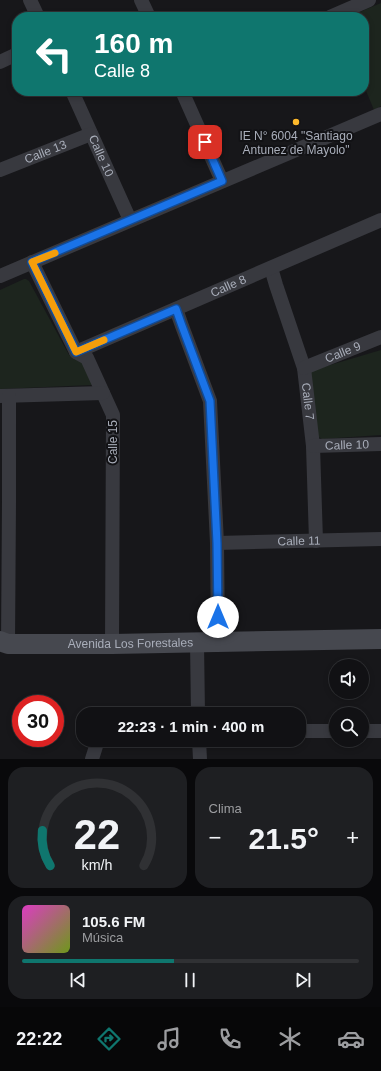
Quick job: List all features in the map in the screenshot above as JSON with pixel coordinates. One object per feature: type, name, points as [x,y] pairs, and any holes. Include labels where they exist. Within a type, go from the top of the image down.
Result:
[{"type":"street","points":[[30,0],[36,12]]},
{"type":"street","points":[[141,0],[147,12]]},
{"type":"street","points":[[341,12],[369,0]]},
{"type":"street","points":[[0,62],[12,56]]},
{"type":"street","name":"Calle 10","points":[[74,96],[130,220]]},
{"type":"street","points":[[184,96],[222,181]]},
{"type":"street","points":[[0,276],[381,114]]},
{"type":"street","name":"Calle 13","points":[[0,170],[91,134]]},
{"type":"street","name":"Calle 8","points":[[76,352],[381,220]]},
{"type":"street","name":"Calle 15","points":[[32,262],[76,352],[87,358],[113,415],[112,644]]},
{"type":"street","name":"Calle 7","points":[[271,268],[304,368],[312,446],[316,541]]},
{"type":"street","points":[[176,309],[210,401],[217,543],[218,642]]},
{"type":"street","name":"Calle 9","points":[[304,368],[381,337]]},
{"type":"street","points":[[4,643],[5,396],[103,393]]},
{"type":"street","name":"Calle 10","points":[[312,446],[381,444]]},
{"type":"street","name":"Calle 11","points":[[217,543],[381,539]]},
{"type":"street","name":"Avenida Los Forestales","points":[[4,643],[112,644],[381,640]]},
{"type":"street","points":[[197,642],[198,707]]},
{"type":"street","points":[[306,731],[329,731]]},
{"type":"street","points":[[369,731],[381,731]]},
{"type":"street","points":[[92,759],[96,747]]},
{"type":"street","points":[[199,747],[200,759]]},
{"type":"shaded area","points":[[381,3],[381,106],[374,110],[368,96],[369,12],[360,12]]},
{"type":"shaded area","points":[[24,279],[29,281],[69,355],[85,362],[92,385],[0,389],[0,290]]},
{"type":"shaded area","points":[[381,350],[381,435],[322,439],[317,436],[310,371]]},
{"type":"slow traffic","points":[[55,253],[32,262],[76,352],[104,340]]},
{"type":"place","name":"IE N° 6004 \"Santiago Antunez de Mayolo\"","points":[[296,122]]},
{"type":"route","points":[[205,142],[222,181],[32,262],[76,352],[176,309],[210,401],[217,543],[218,617]]}]
